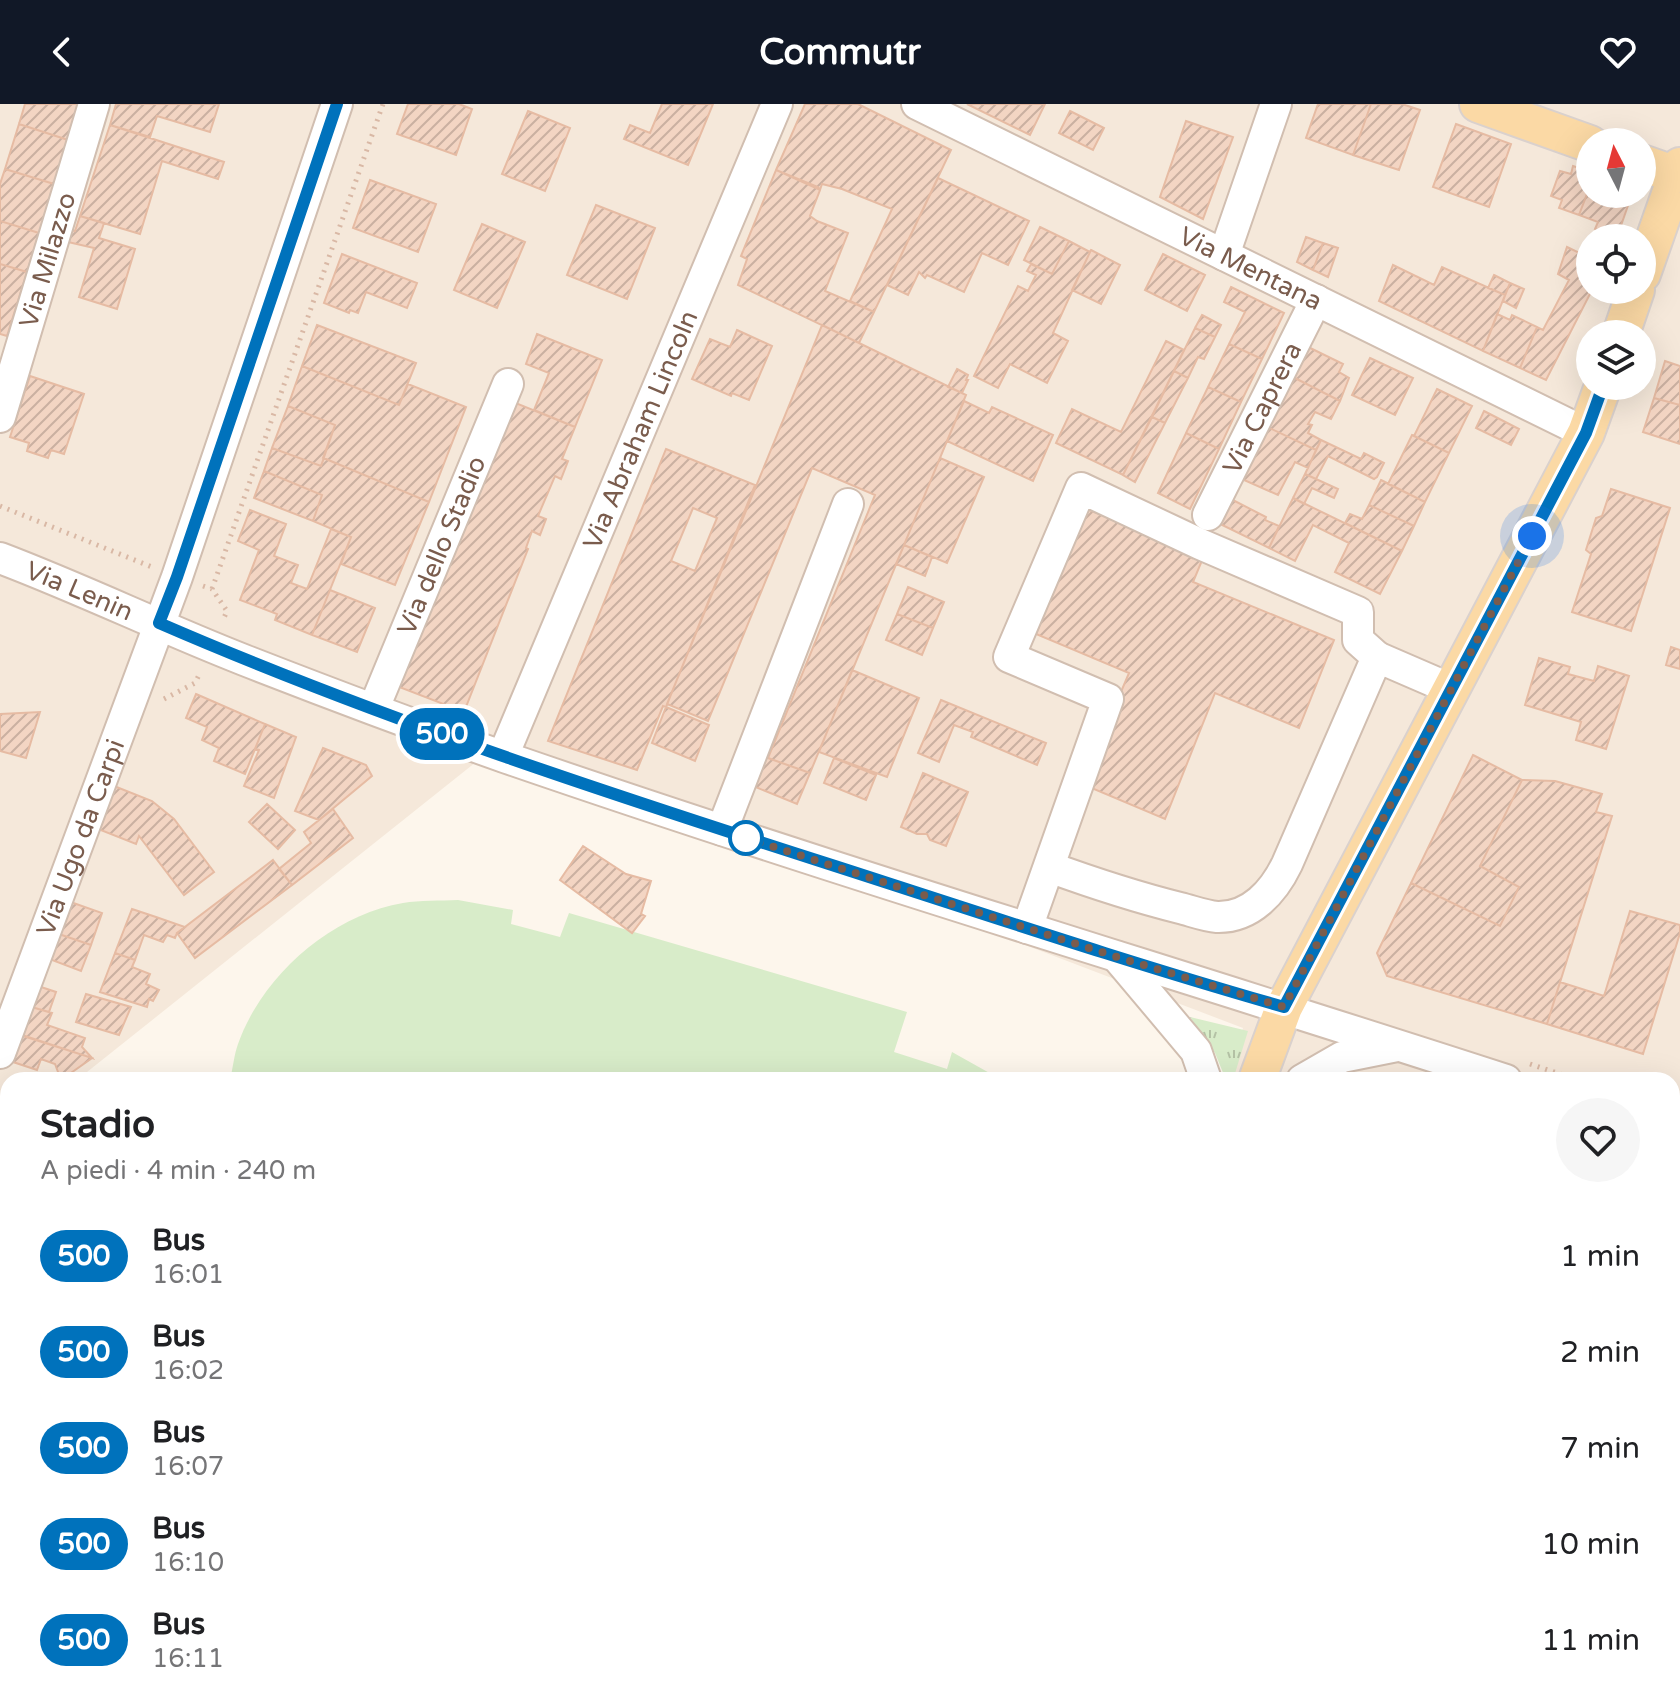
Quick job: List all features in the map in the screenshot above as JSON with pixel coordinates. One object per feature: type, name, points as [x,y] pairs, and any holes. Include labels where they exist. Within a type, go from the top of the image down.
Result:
[{"type":"main road","points":[[1478,104],[1576,139]]},
{"type":"main road","points":[[1656,167],[1679,173],[1656,236]]},
{"type":"main road","points":[[1260,1072],[1284,1007],[1586,433],[1598,400]]},
{"type":"street","name":"Via Milazzo","points":[[0,417],[94,104]]},
{"type":"street","name":"Via Ugo da Carpi","points":[[0,1053],[177,577],[337,104]]},
{"type":"street","name":"Via Abraham Lincoln","points":[[503,756],[777,104]]},
{"type":"street","name":"Via Mentana","points":[[917,104],[1586,433]]},
{"type":"street","points":[[1224,255],[1276,104]]},
{"type":"street","name":"Via Caprera","points":[[1208,515],[1316,300]]},
{"type":"street","name":"Via dello Stadio","points":[[374,708],[508,384]]},
{"type":"street","points":[[1027,928],[1108,699],[1009,657],[1081,488],[1200,544],[1358,612],[1358,640],[1377,657],[1451,689]]},
{"type":"street","points":[[722,830],[848,504]]},
{"type":"street","name":"Via Lenin","points":[[0,558],[242,659],[503,756],[1117,957],[1284,1007],[1401,1046],[1426,1068],[1453,1072]]},
{"type":"street","points":[[1049,867],[1126,894],[1217,917],[1242,912],[1264,898],[1278,883],[1287,864],[1377,657]]},
{"type":"street","points":[[1117,957],[1196,1051],[1203,1072]]},
{"type":"street","points":[[1316,1072],[1342,1057],[1401,1046]]},
{"type":"path","points":[[0,506],[212,589],[383,104]]},
{"type":"shaded area","points":[[0,104],[1680,104],[1680,1072],[1229,1072],[1243,1028],[886,892],[476,762],[87,1072],[0,1072]]},
{"type":"green space","points":[[458,900],[513,910],[511,924],[560,937],[569,913],[907,1012],[894,1052],[947,1069],[952,1052],[988,1072],[232,1072],[237,1048],[249,1019],[264,995],[302,952],[350,921],[376,910],[410,902]]},
{"type":"green space","points":[[1190,1017],[1248,1031],[1235,1072],[1223,1072],[1215,1053]]},
{"type":"building","points":[[25,104],[79,104],[68,140],[19,124]]},
{"type":"building","points":[[116,104],[219,104],[210,132],[157,116],[150,137],[110,125]]},
{"type":"building","points":[[408,104],[459,104],[472,109],[456,155],[397,134]]},
{"type":"building","points":[[662,104],[713,104],[688,165],[624,139],[630,125],[650,133]]},
{"type":"building","points":[[805,104],[858,104],[951,150],[874,312],[850,301],[892,209],[842,189],[822,184],[820,190],[776,170]]},
{"type":"building","points":[[967,104],[1045,104],[1030,135]]},
{"type":"building","points":[[1318,104],[1371,104],[1353,155],[1306,138]]},
{"type":"building","points":[[1371,104],[1402,104],[1420,110],[1399,170],[1353,155]]},
{"type":"building","points":[[528,111],[570,128],[545,191],[502,174]]},
{"type":"building","points":[[1070,111],[1104,128],[1093,150],[1059,133]]},
{"type":"building","points":[[1186,121],[1233,137],[1203,219],[1160,197]]},
{"type":"building","points":[[19,124],[68,140],[54,184],[5,169]]},
{"type":"building","points":[[1456,124],[1511,144],[1489,207],[1433,187]]},
{"type":"building","points":[[110,125],[224,162],[218,179],[162,161],[140,234],[80,216]]},
{"type":"building","points":[[1573,166],[1576,167],[1576,208],[1582,208],[1579,215],[1559,208],[1562,200],[1551,196],[1560,171],[1571,174]]},
{"type":"building","points":[[5,169],[54,184],[39,233],[0,221],[0,184]]},
{"type":"building","points":[[776,170],[818,187],[820,190],[810,216],[848,233],[825,291],[874,312],[859,343],[738,285],[747,259],[741,256]]},
{"type":"building","points":[[938,178],[1029,221],[1008,265],[982,253],[964,292],[927,275],[925,278],[919,272],[908,295],[887,285]]},
{"type":"building","points":[[370,180],[436,204],[418,252],[353,228]]},
{"type":"building","points":[[596,205],[655,228],[627,299],[567,275]]},
{"type":"building","points":[[1582,208],[1627,208],[1622,224],[1597,224],[1579,215]]},
{"type":"building","points":[[80,216],[104,223],[99,238],[135,249],[117,309],[79,297],[94,248],[68,242]]},
{"type":"building","points":[[0,221],[39,233],[27,272],[0,264]]},
{"type":"building","points":[[482,224],[525,242],[497,308],[454,290]]},
{"type":"building","points":[[1040,227],[1069,241],[1052,274],[1024,260]]},
{"type":"building","points":[[1306,237],[1323,243],[1313,270],[1297,262]]},
{"type":"building","points":[[1069,241],[1090,252],[1053,333],[1068,341],[1047,383],[1010,364],[998,388],[974,376],[1018,286],[1028,291],[1036,275],[1027,271],[1031,264],[1052,274]]},
{"type":"building","points":[[1323,243],[1338,248],[1328,277],[1313,270]]},
{"type":"building","points":[[1567,247],[1576,251],[1576,304],[1585,304],[1546,380],[1520,368],[1537,327],[1543,330],[1569,280],[1558,274]]},
{"type":"building","points":[[1091,250],[1120,265],[1101,304],[1072,290]]},
{"type":"building","points":[[342,254],[417,283],[407,308],[366,292],[358,313],[350,310],[349,313],[324,303]]},
{"type":"building","points":[[1163,254],[1205,275],[1187,311],[1145,290]]},
{"type":"building","points":[[0,264],[27,272],[7,336],[0,334]]},
{"type":"building","points":[[1393,265],[1434,285],[1442,267],[1505,295],[1483,351],[1379,301]]},
{"type":"building","points":[[1494,275],[1510,283],[1505,295],[1488,288]]},
{"type":"building","points":[[1510,283],[1524,289],[1516,308],[1503,301]]},
{"type":"building","points":[[1231,287],[1284,313],[1262,359],[1229,344],[1245,312],[1224,302]]},
{"type":"building","points":[[1497,314],[1510,320],[1512,315],[1537,327],[1520,368],[1483,351]]},
{"type":"building","points":[[1202,315],[1221,325],[1215,337],[1195,328]]},
{"type":"building","points":[[317,325],[416,363],[399,405],[302,366]]},
{"type":"building","points":[[822,325],[966,395],[810,773],[768,758],[875,495],[812,468],[708,721],[667,704]]},
{"type":"building","points":[[1195,328],[1215,337],[1204,359],[1198,357],[1188,378],[1174,371]]},
{"type":"building","points":[[737,330],[772,346],[749,400],[732,393],[731,396],[692,379],[710,339],[730,347]]},
{"type":"building","points":[[537,334],[602,360],[575,427],[534,410],[549,373],[526,364]]},
{"type":"building","points":[[1166,341],[1184,350],[1123,475],[1056,443],[1072,409],[1121,432]]},
{"type":"building","points":[[1300,343],[1343,364],[1339,372],[1349,378],[1340,401],[1285,373]]},
{"type":"building","points":[[1229,344],[1262,359],[1241,402],[1208,387]]},
{"type":"building","points":[[1370,358],[1413,378],[1395,415],[1352,395]]},
{"type":"building","points":[[1665,361],[1680,366],[1680,405],[1656,399]]},
{"type":"building","points":[[302,366],[399,405],[408,384],[466,407],[429,502],[323,458],[335,425],[288,406]]},
{"type":"building","points":[[957,369],[968,375],[962,393],[948,387]]},
{"type":"building","points":[[1174,371],[1188,378],[1165,423],[1152,417]]},
{"type":"building","points":[[1285,373],[1340,401],[1331,419],[1315,412],[1308,424],[1312,425],[1308,433],[1321,440],[1316,450],[1261,424]]},
{"type":"building","points":[[30,376],[84,394],[64,454],[51,450],[48,458],[27,451],[29,443],[10,437]]},
{"type":"building","points":[[1208,387],[1241,402],[1219,449],[1186,433]]},
{"type":"building","points":[[1437,389],[1472,406],[1449,453],[1414,436]]},
{"type":"building","points":[[508,400],[575,427],[562,459],[568,461],[561,479],[555,476],[538,516],[546,519],[540,535],[532,531],[528,549],[464,712],[394,685]]},
{"type":"building","points":[[1653,400],[1680,405],[1680,444],[1643,432]]},
{"type":"building","points":[[964,401],[989,413],[992,407],[1053,435],[1033,481],[947,441]]},
{"type":"building","points":[[288,406],[335,425],[321,466],[272,448]]},
{"type":"building","points":[[1484,411],[1519,429],[1511,445],[1476,428]]},
{"type":"building","points":[[1152,417],[1165,423],[1135,482],[1123,475]]},
{"type":"building","points":[[1261,424],[1316,450],[1308,468],[1295,462],[1278,495],[1235,476]]},
{"type":"building","points":[[1186,433],[1219,449],[1190,509],[1158,493]]},
{"type":"building","points":[[1412,435],[1449,453],[1425,502],[1388,484]]},
{"type":"building","points":[[1321,440],[1361,459],[1364,453],[1384,463],[1377,477],[1374,479],[1328,456],[1316,479],[1305,474]]},
{"type":"building","points":[[272,448],[321,466],[324,458],[429,502],[395,585],[341,564],[351,537],[313,521],[322,495],[264,471]]},
{"type":"building","points":[[666,449],[755,485],[666,707],[663,706],[637,770],[548,741]],"holes":[[[693,508],[717,518],[695,571],[671,561]]]},
{"type":"building","points":[[940,458],[984,477],[947,563],[904,545]]},
{"type":"building","points":[[264,471],[322,495],[313,521],[254,498]]},
{"type":"building","points":[[1305,474],[1338,489],[1334,498],[1312,488],[1304,504],[1293,498]]},
{"type":"building","points":[[1381,480],[1425,502],[1414,526],[1369,505]]},
{"type":"building","points":[[1611,489],[1670,508],[1631,631],[1572,612],[1591,554],[1586,550],[1596,518],[1602,516]]},
{"type":"building","points":[[1225,496],[1279,526],[1269,548],[1212,520]]},
{"type":"building","points":[[1293,498],[1402,551],[1380,594],[1335,572],[1349,543],[1313,525],[1295,561],[1269,548]]},
{"type":"building","points":[[1369,505],[1414,526],[1402,551],[1345,523],[1350,514],[1362,519]]},
{"type":"building","points":[[1087,509],[1203,558],[1193,582],[1334,640],[1299,728],[1215,693],[1165,819],[1082,784],[1129,673],[1036,634]]},
{"type":"building","points":[[250,510],[286,524],[274,556],[298,565],[291,583],[307,589],[331,529],[351,537],[312,635],[275,620],[277,614],[240,600],[259,550],[238,541]]},
{"type":"building","points":[[904,545],[932,557],[925,576],[896,564]]},
{"type":"building","points":[[908,587],[944,602],[933,628],[897,614]]},
{"type":"building","points":[[330,590],[375,608],[357,652],[312,635]]},
{"type":"building","points":[[897,614],[933,628],[922,655],[886,640]]},
{"type":"building","points":[[1671,647],[1680,650],[1680,669],[1666,665]]},
{"type":"building","points":[[1539,658],[1570,667],[1568,674],[1594,681],[1598,666],[1629,676],[1606,749],[1576,740],[1581,722],[1525,705]]},
{"type":"building","points":[[852,670],[919,698],[887,777],[819,752]]},
{"type":"building","points":[[196,694],[265,724],[245,774],[214,761],[219,748],[202,740],[207,727],[186,718]]},
{"type":"building","points":[[941,700],[1046,743],[1037,765],[971,737],[973,732],[954,725],[939,762],[918,753]]},
{"type":"building","points":[[666,707],[709,725],[695,761],[652,743]]},
{"type":"building","points":[[40,712],[26,758],[0,751],[0,714]]},
{"type":"building","points":[[265,724],[296,737],[274,798],[244,786],[259,750],[255,749]]},
{"type":"building","points":[[323,748],[366,765],[372,776],[319,820],[295,811]]},
{"type":"building","points":[[1473,755],[1522,780],[1480,866],[1519,887],[1500,926],[1411,883]]},
{"type":"building","points":[[765,757],[810,773],[797,804],[753,786]]},
{"type":"building","points":[[834,758],[876,775],[866,800],[824,783]]},
{"type":"building","points":[[923,773],[968,792],[946,846],[930,840],[927,834],[917,834],[901,827]]},
{"type":"building","points":[[1522,780],[1555,781],[1602,794],[1596,812],[1612,816],[1547,1024],[1387,976],[1377,953],[1411,883],[1500,926],[1519,887],[1480,866]]},
{"type":"building","points":[[109,784],[152,801],[174,819],[214,872],[184,895],[139,836],[136,844],[93,827]]},
{"type":"building","points":[[267,804],[295,830],[278,849],[249,822]]},
{"type":"building","points":[[333,809],[353,838],[292,885],[279,869],[311,843],[304,832]]},
{"type":"building","points":[[583,846],[626,874],[651,881],[641,914],[645,916],[632,933],[560,880]]},
{"type":"building","points":[[273,860],[292,885],[195,958],[177,933]]},
{"type":"building","points":[[65,900],[102,913],[91,945],[53,932]]},
{"type":"building","points":[[132,909],[185,927],[175,938],[167,935],[163,942],[144,935],[135,960],[115,953]]},
{"type":"building","points":[[1630,911],[1680,925],[1643,1054],[1547,1024],[1560,982],[1604,996]]},
{"type":"building","points":[[53,932],[91,945],[81,971],[44,957]]},
{"type":"building","points":[[115,953],[135,960],[132,967],[150,974],[146,984],[159,990],[153,1001],[149,999],[147,1007],[100,992]]},
{"type":"building","points":[[35,985],[56,992],[49,1012],[28,1006]]},
{"type":"building","points":[[86,994],[131,1007],[119,1035],[76,1022]]},
{"type":"building","points":[[28,1006],[52,1013],[47,1025],[85,1038],[82,1047],[92,1058],[17,1034]]},
{"type":"building","points":[[16,1033],[92,1058],[72,1072],[58,1072],[55,1064],[41,1059],[37,1070],[7,1060]]},
{"type":"bus line","name":"500","points":[[337,104],[159,623],[242,659],[503,756],[749,839],[1284,1007],[1586,433],[1598,400]]},
{"type":"route","points":[[746,838],[1284,1007],[1532,536]]}]
